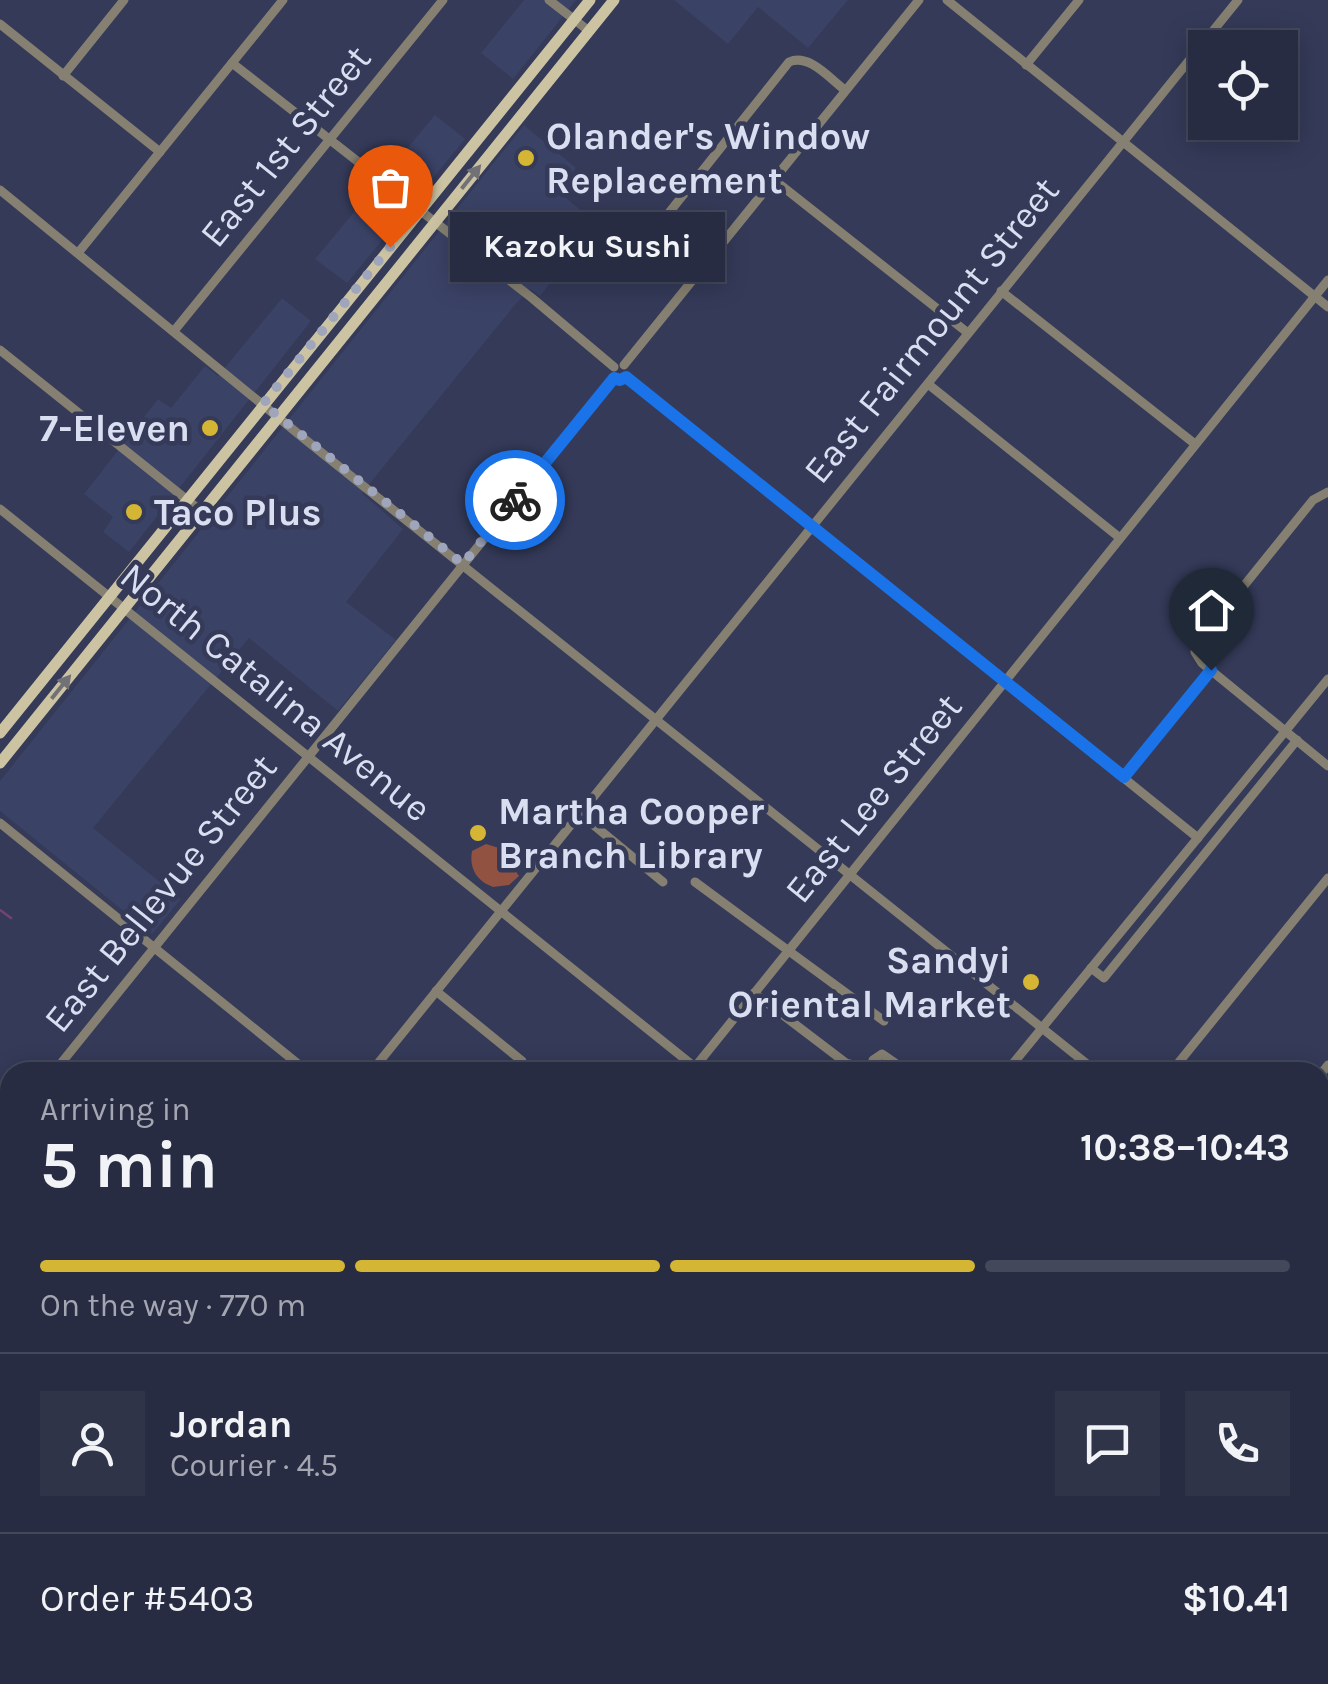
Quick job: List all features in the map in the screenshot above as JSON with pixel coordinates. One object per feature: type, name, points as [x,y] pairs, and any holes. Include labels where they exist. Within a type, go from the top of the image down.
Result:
[{"type":"main road","points":[[0,732],[590,0]]},
{"type":"main road","points":[[0,763],[614,0]]},
{"type":"street","points":[[63,76],[124,0]]},
{"type":"street","points":[[78,253],[283,0]]},
{"type":"street","name":"East 1st Street","points":[[174,331],[443,0]]},
{"type":"street","points":[[550,0],[589,31]]},
{"type":"street","name":"East Bellevue Street","points":[[62,1062],[919,0]]},
{"type":"street","points":[[947,0],[1328,307]]},
{"type":"street","points":[[1026,65],[1079,0]]},
{"type":"street","name":"East Fairmount Street","points":[[379,1062],[1238,0]]},
{"type":"street","points":[[0,24],[160,152]]},
{"type":"street","points":[[702,266],[668,239],[662,229],[664,219],[789,62],[796,58],[804,60],[845,90]]},
{"type":"street","points":[[232,63],[435,221],[617,370],[620,380],[626,377],[1198,838]]},
{"type":"street","points":[[773,179],[968,333]]},
{"type":"street","points":[[0,190],[1084,1062]]},
{"type":"street","name":"East Lee Street","points":[[702,1062],[1328,280]]},
{"type":"street","points":[[1001,292],[1195,444]]},
{"type":"street","points":[[0,350],[201,511]]},
{"type":"street","points":[[928,384],[1120,538]]},
{"type":"street","points":[[1326,492],[1195,652],[1211,670],[1328,766]]},
{"type":"street","name":"North Catalina Avenue","points":[[0,508],[502,910],[684,1062]]},
{"type":"street","points":[[1124,777],[1211,670]]},
{"type":"street","points":[[1014,1062],[1328,678]]},
{"type":"street","points":[[1091,968],[1104,978],[1297,740]]},
{"type":"street","points":[[579,812],[663,882]]},
{"type":"street","points":[[0,823],[295,1062]]},
{"type":"street","points":[[1179,1062],[1328,878]]},
{"type":"street","points":[[694,882],[884,1021]]},
{"type":"street","points":[[436,991],[522,1061]]},
{"type":"street","points":[[754,993],[845,1062]]},
{"type":"street","points":[[873,1060],[882,1054],[894,1062]]},
{"type":"shaded area","points":[[524,0],[576,0],[513,79],[481,53]]},
{"type":"shaded area","points":[[674,0],[848,0],[808,48],[758,7],[728,44]]},
{"type":"shaded area","points":[[435,115],[465,139],[347,283],[315,259]]},
{"type":"shaded area","points":[[524,125],[576,168],[558,191],[597,224],[540,296],[530,289],[514,306],[362,493],[403,529],[346,602],[396,640],[338,711],[249,638],[93,828],[181,899],[152,934],[0,811],[0,781]]},
{"type":"shaded area","points":[[282,298],[311,321],[129,552],[103,532],[113,517],[84,494],[158,399],[171,408],[205,366],[218,376]]},
{"type":"shaded area","points":[[486,844],[499,848],[519,876],[509,885],[493,887],[475,873],[472,851]]},
{"type":"waterway","points":[[0,910],[11,918]]},
{"type":"way so far","points":[[390,247],[263,404],[463,564],[515,500]]},
{"type":"place","name":"Olander's Window Replacement","points":[[526,158]]},
{"type":"place","name":"Kazoku Sushi","points":[[390,247]]},
{"type":"place","name":"7-Eleven","points":[[210,428]]},
{"type":"place","name":"Taco Plus","points":[[134,512]]},
{"type":"place","name":"Martha Cooper Branch Library","points":[[478,833]]},
{"type":"place","name":"Sandyi Oriental Market","points":[[1031,982]]},
{"type":"route","points":[[515,500],[614,378],[626,377],[1124,777],[1211,670]]}]
